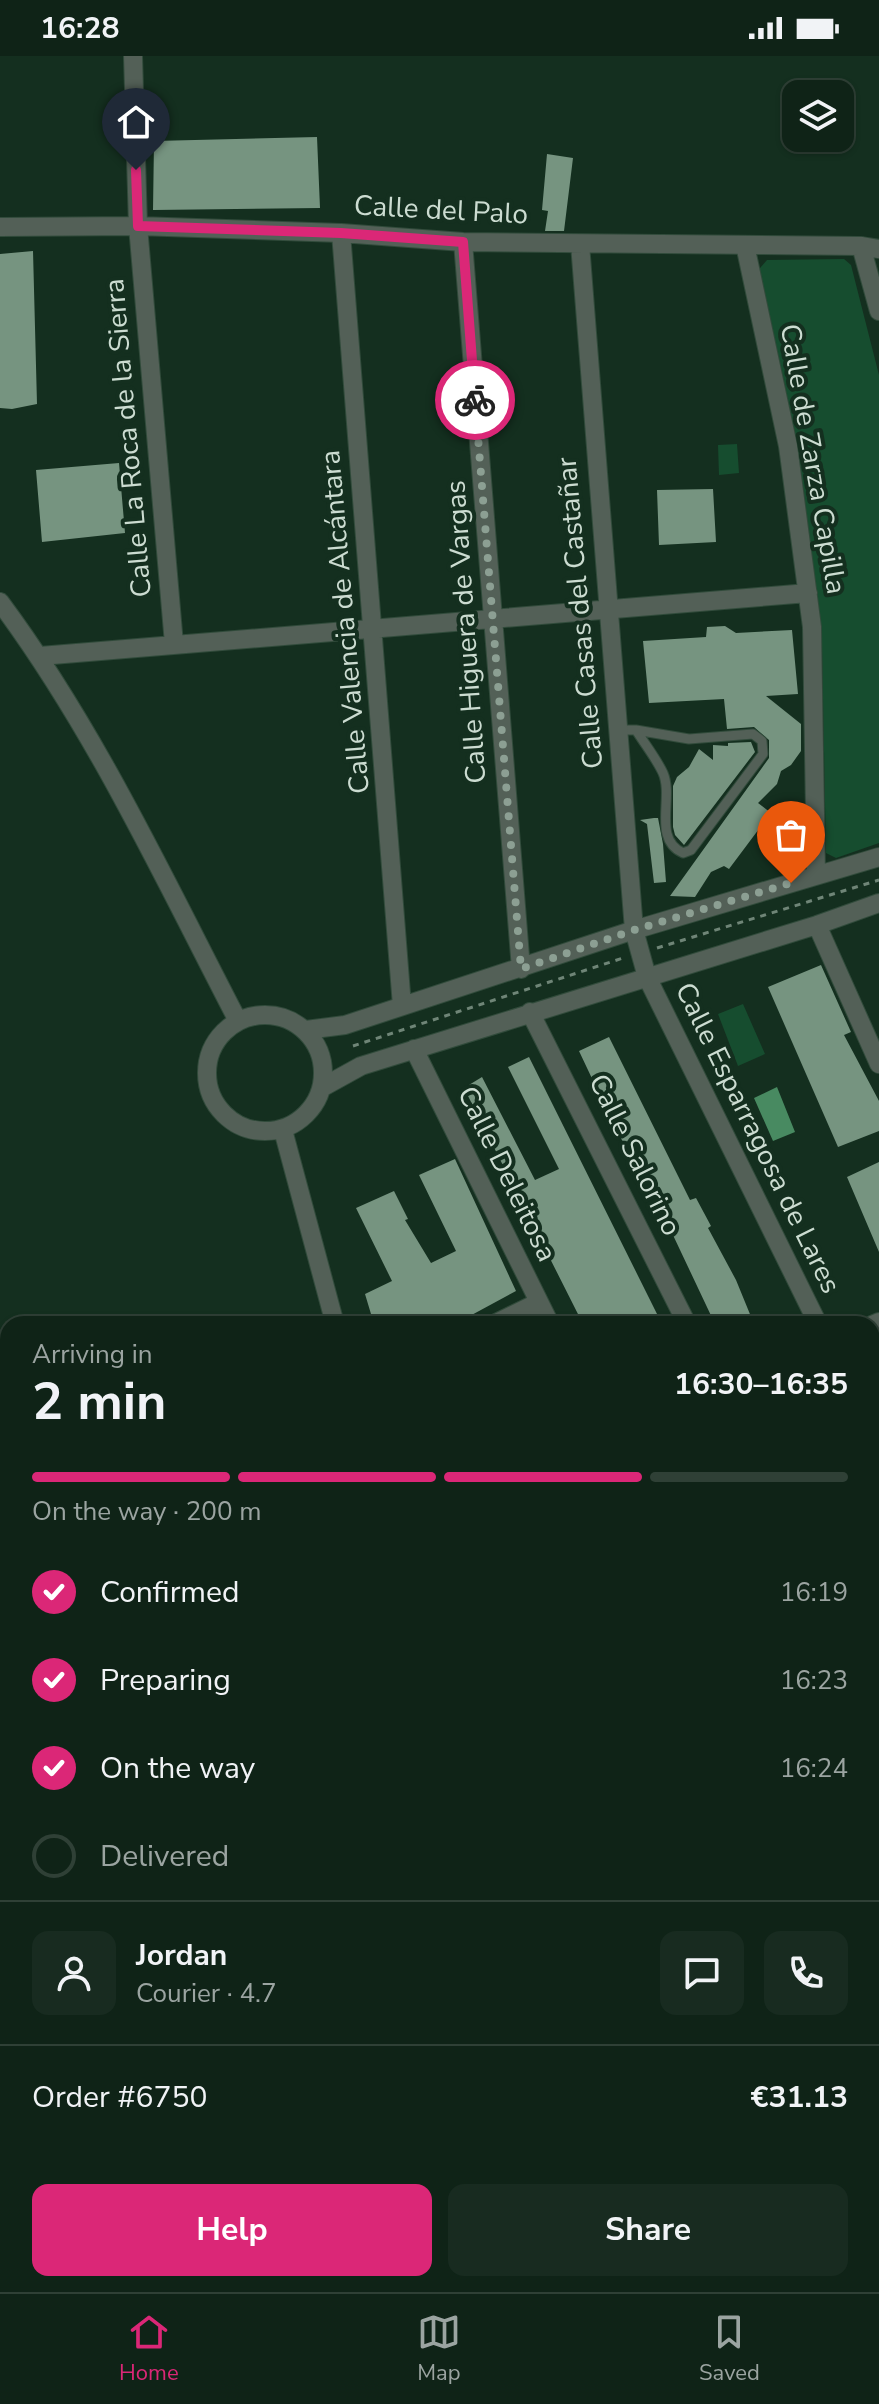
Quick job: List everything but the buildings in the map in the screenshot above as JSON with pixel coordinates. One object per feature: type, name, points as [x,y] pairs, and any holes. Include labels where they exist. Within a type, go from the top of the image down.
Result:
[{"type":"street","name":"Calle La Roca de la Sierra","points":[[133,56],[138,226],[174,644]]},
{"type":"street","name":"Calle del Palo","points":[[0,227],[138,226],[341,233],[463,242],[870,247]]},
{"type":"street","name":"Calle Valencia de Alcántara","points":[[341,233],[402,1006]]},
{"type":"street","name":"Calle Higuera de Vargas","points":[[463,242],[521,969]]},
{"type":"street","name":"Calle Casas del Castañar","points":[[580,244],[608,610],[627,730],[634,930],[647,977]]},
{"type":"street","name":"Calle de Zarza Capilla","points":[[745,245],[788,446],[812,627],[816,875]]},
{"type":"street","points":[[870,247],[879,311]]},
{"type":"street","points":[[40,656],[808,593]]},
{"type":"street","points":[[0,602],[40,656],[113,783],[238,1021]]},
{"type":"street","points":[[306,1030],[345,1025],[634,930],[879,857]]},
{"type":"street","points":[[323,1087],[361,1066],[879,903]]},
{"type":"street","points":[[817,925],[879,1064]]},
{"type":"street","name":"Calle Esparragosa de Lares","points":[[647,977],[814,1316]]},
{"type":"street","name":"Calle Salorino","points":[[530,1012],[683,1316]]},
{"type":"street","points":[[269,1014],[289,1019],[306,1030],[318,1046],[324,1066],[323,1087],[315,1105],[301,1120],[283,1130],[263,1132],[243,1128],[225,1117],[213,1101],[206,1070],[211,1050],[222,1033],[238,1021],[269,1014]]},
{"type":"street","name":"Calle Deleitosa","points":[[414,1049],[546,1316]]},
{"type":"street","points":[[283,1130],[333,1316]]},
{"type":"street","points":[[510,1316],[539,1302]]},
{"type":"lane","points":[[627,730],[689,739],[753,734],[762,741],[763,754],[691,850],[683,853],[673,848],[667,837],[664,775],[627,730]]},
{"type":"path","points":[[353,1046],[879,880]]},
{"type":"path","points":[[345,1025],[361,1066]]},
{"type":"shaded area","points":[[844,259],[851,265],[879,375],[879,843],[836,858],[826,853],[822,647],[799,456],[760,268],[767,260]]},
{"type":"shaded area","points":[[737,444],[739,473],[719,475],[718,445]]},
{"type":"shaded area","points":[[743,1004],[765,1054],[738,1066],[718,1014]]},
{"type":"shaded area","points":[[777,1087],[795,1132],[773,1141],[754,1098]]},
{"type":"way so far","points":[[475,400],[521,969],[634,930],[791,883]]},
{"type":"route","points":[[136,170],[138,226],[341,233],[463,242],[475,400]]}]
